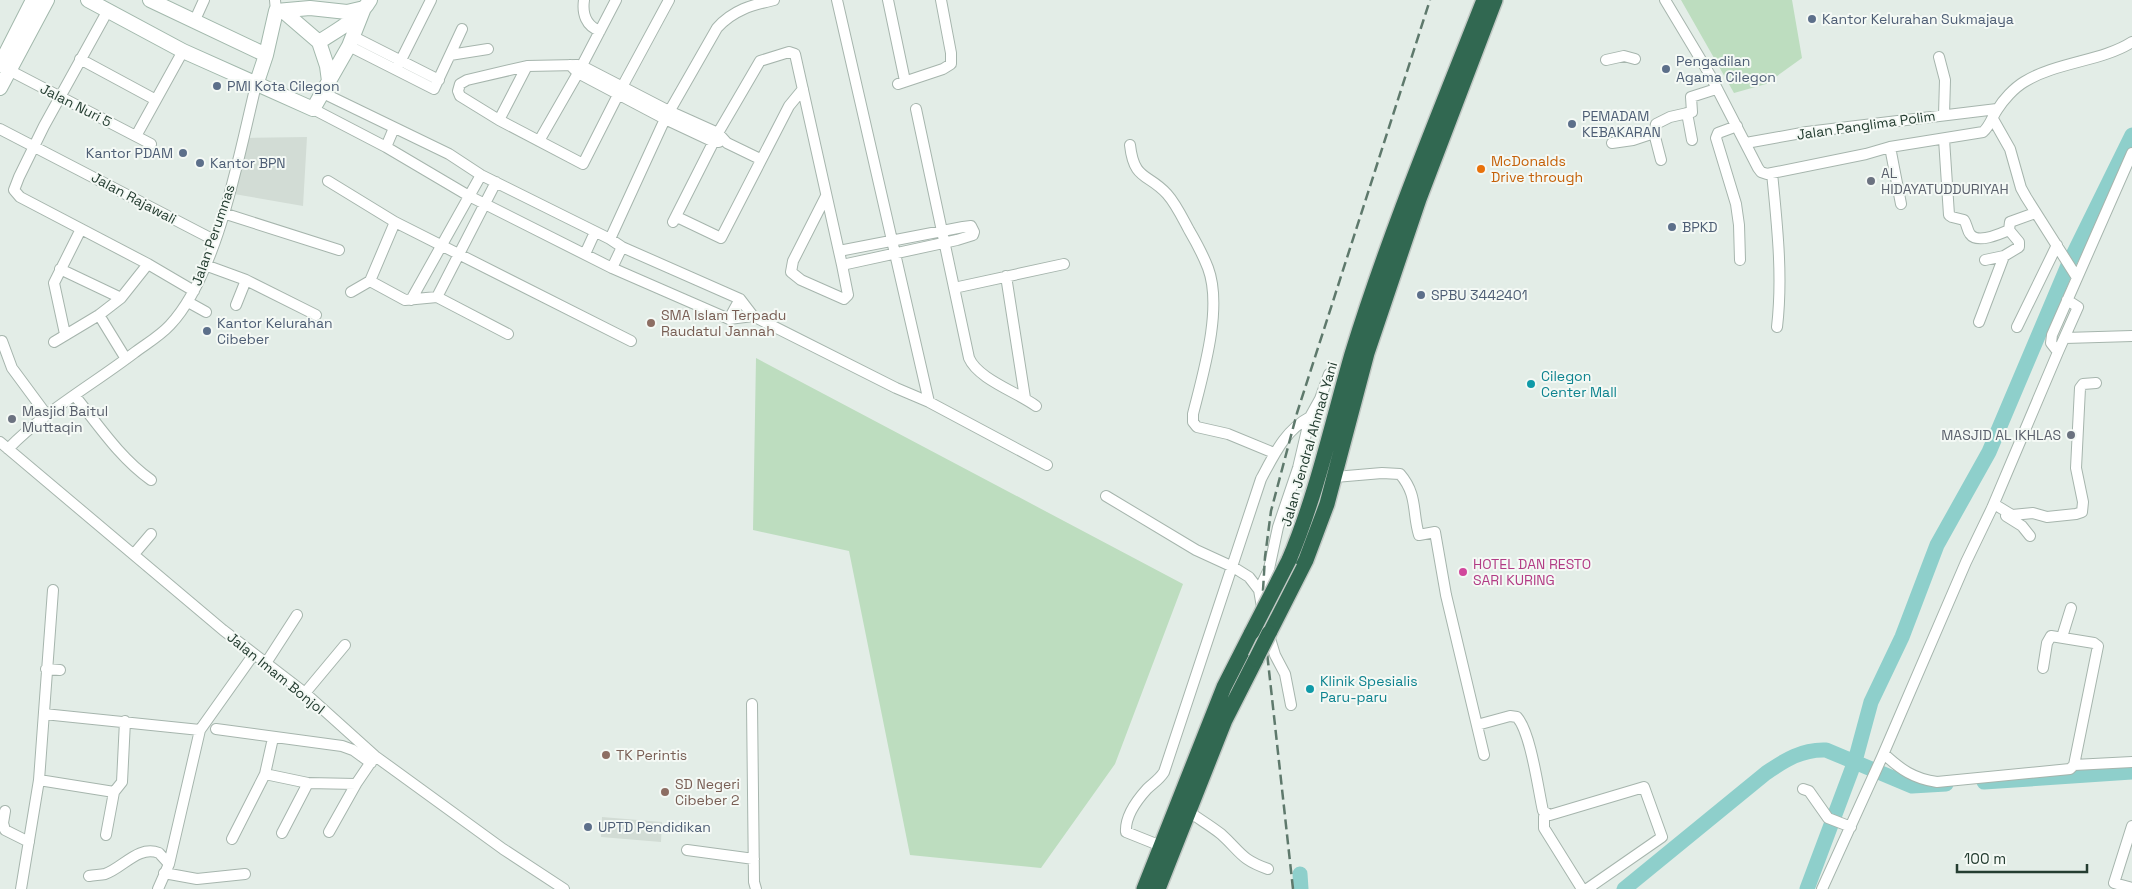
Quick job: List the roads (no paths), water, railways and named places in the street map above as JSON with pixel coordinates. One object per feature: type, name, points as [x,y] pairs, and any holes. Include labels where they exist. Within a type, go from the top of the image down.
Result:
[{"type":"highway","name":"Jalan Jendral Ahmad Yani","points":[[1144,889],[1224,687],[1289,560],[1313,496],[1353,354],[1396,229],[1484,0]]},
{"type":"highway","points":[[1158,889],[1225,720],[1316,534],[1335,477],[1367,353],[1419,200],[1495,0]]},
{"type":"street","points":[[0,88],[3,67],[33,0]]},
{"type":"street","points":[[3,67],[47,0]]},
{"type":"street","points":[[88,0],[107,12],[183,51],[313,109],[386,146],[469,196],[612,268],[729,319],[753,316]]},
{"type":"street","points":[[151,0],[266,55]]},
{"type":"street","points":[[194,22],[204,0]]},
{"type":"street","points":[[398,65],[431,0]]},
{"type":"street","points":[[584,0],[585,17],[588,23],[600,31]]},
{"type":"street","points":[[539,141],[580,70],[616,0]]},
{"type":"street","points":[[669,0],[620,90],[581,167],[462,98],[458,91],[460,84],[467,80],[527,66],[570,66],[620,90],[667,115],[760,159]]},
{"type":"street","points":[[610,239],[667,115],[717,28],[725,19],[739,10],[774,0]]},
{"type":"street","points":[[837,0],[929,402]]},
{"type":"street","points":[[888,0],[902,83],[951,64],[951,53],[940,0]]},
{"type":"street","points":[[1665,0],[1761,172],[1772,173],[1866,154],[1890,147],[1983,132],[2018,86],[2035,76],[2109,52],[2132,42]]},
{"type":"street","points":[[278,7],[347,12],[367,4]]},
{"type":"street","points":[[313,109],[351,41],[367,4]]},
{"type":"street","points":[[319,42],[349,22],[367,4]]},
{"type":"street","points":[[278,7],[319,42],[328,66],[326,87]]},
{"type":"street","points":[[256,85],[278,7]]},
{"type":"street","points":[[107,12],[34,146],[15,186],[16,194],[148,264],[194,291]]},
{"type":"street","points":[[351,41],[398,65],[439,80],[462,29]]},
{"type":"street","points":[[450,55],[488,49]]},
{"type":"street","points":[[136,136],[183,51]]},
{"type":"street","points":[[802,89],[789,106],[720,238],[675,220],[716,138],[760,61],[789,52],[794,52],[839,251],[848,294],[844,300],[802,280],[791,272],[794,261],[826,196]]},
{"type":"street","points":[[1606,60],[1624,56],[1635,59]]},
{"type":"street","points":[[1939,57],[1945,80],[1944,115]]},
{"type":"street","points":[[80,59],[156,100]]},
{"type":"street","points":[[499,120],[527,66]]},
{"type":"street","name":"Jalan Nuri 5","points":[[3,67],[151,144]]},
{"type":"street","name":"Jalan Perumnas","points":[[4,446],[164,331],[188,302],[205,265],[223,213],[256,85]]},
{"type":"street","points":[[326,87],[394,128],[449,154],[480,175],[610,239],[622,247],[740,299],[753,316],[896,388],[929,402],[1047,465]]},
{"type":"street","points":[[1661,160],[1654,133],[1656,124],[1692,112],[1691,97],[1716,89]]},
{"type":"street","points":[[916,109],[946,243],[967,353],[972,365],[981,373],[1026,398],[1036,406]]},
{"type":"street","points":[[1687,113],[1692,140]]},
{"type":"street","points":[[1995,114],[2010,150],[2021,188],[2073,271]]},
{"type":"street","name":"Jalan Panglima Polim","points":[[1746,143],[1807,132],[1944,115],[1995,114]]},
{"type":"street","points":[[1737,126],[1718,133],[1716,138],[1736,204],[1740,260]]},
{"type":"street","points":[[386,146],[394,128]]},
{"type":"street","name":"Jalan Rajawali","points":[[0,129],[214,240]]},
{"type":"street","points":[[1612,142],[1633,140],[1654,133]]},
{"type":"street","points":[[1944,139],[1949,215],[1964,220],[1973,237],[1999,235],[2008,230],[2010,222],[2021,216],[2035,213]]},
{"type":"street","points":[[1130,145],[1138,172],[1168,195],[1192,235],[1209,269],[1213,304],[1210,345],[1192,414],[1193,422],[1197,427],[1228,434],[1274,453]]},
{"type":"street","points":[[1890,147],[1901,204]]},
{"type":"street","points":[[2058,352],[2050,340],[2067,300],[2073,271],[2132,153]]},
{"type":"street","points":[[1772,173],[1778,237],[1779,300],[1777,327]]},
{"type":"street","points":[[412,300],[480,175]]},
{"type":"street","points":[[328,181],[395,222],[631,341]]},
{"type":"street","points":[[437,297],[496,182]]},
{"type":"street","points":[[223,213],[339,250]]},
{"type":"street","points":[[351,292],[370,281],[395,222]]},
{"type":"street","points":[[839,251],[971,226],[974,232],[973,235],[946,243],[842,266]]},
{"type":"street","points":[[65,334],[54,288],[55,278],[81,229]]},
{"type":"street","points":[[1984,260],[2004,256],[2020,245],[2008,230]]},
{"type":"street","points":[[585,254],[595,232]]},
{"type":"street","points":[[2017,327],[2057,245]]},
{"type":"street","points":[[612,268],[622,247]]},
{"type":"street","points":[[1979,322],[2004,256]]},
{"type":"street","points":[[54,342],[121,298],[148,264]]},
{"type":"street","points":[[954,288],[1064,264]]},
{"type":"street","points":[[205,265],[246,280],[316,315]]},
{"type":"street","points":[[60,269],[121,298]]},
{"type":"street","points":[[1006,276],[1026,398]]},
{"type":"street","points":[[236,305],[246,280]]},
{"type":"street","points":[[370,281],[405,300],[437,297],[508,334]]},
{"type":"street","points":[[729,319],[740,299]]},
{"type":"street","points":[[1822,889],[1883,756],[2065,338],[2078,306],[2067,300]]},
{"type":"street","points":[[188,302],[206,312]]},
{"type":"street","points":[[99,314],[126,359]]},
{"type":"street","points":[[2065,338],[2132,336]]},
{"type":"street","points":[[2,341],[12,368],[46,414]]},
{"type":"street","points":[[1259,590],[1269,570],[1278,527],[1298,468],[1310,417],[1320,399],[1328,374]]},
{"type":"street","points":[[1993,506],[2012,515],[2033,514],[2047,518],[2082,512],[2083,502],[2076,468],[2080,388],[2083,384],[2096,383]]},
{"type":"street","points":[[76,396],[118,451],[134,468],[151,480]]},
{"type":"street","points":[[1161,846],[1126,832],[1126,825],[1134,807],[1146,790],[1164,772],[1212,622],[1261,479],[1274,453],[1293,429],[1310,417]]},
{"type":"street","name":"Jalan Imam Bonjol","points":[[4,446],[222,630],[305,693],[373,760],[503,850],[564,889]]},
{"type":"street","points":[[1335,477],[1400,474],[1408,482],[1413,494],[1419,535],[1435,532],[1446,595],[1484,754]]},
{"type":"street","points":[[1106,496],[1196,550],[1249,577],[1259,590],[1271,643],[1285,674],[1291,705]]},
{"type":"street","points":[[1993,506],[2022,526],[2030,536]]},
{"type":"street","points":[[134,554],[151,534]]},
{"type":"street","points":[[20,889],[39,780],[53,590]]},
{"type":"street","points":[[2062,637],[2071,608]]},
{"type":"street","points":[[266,663],[297,615]]},
{"type":"street","points":[[1883,756],[1919,779],[1937,782],[2070,769],[2074,765],[2098,646],[2054,636],[2049,638],[2043,668]]},
{"type":"street","points":[[305,693],[345,645]]},
{"type":"street","points":[[158,889],[166,869],[200,730],[254,654]]},
{"type":"street","points":[[46,669],[60,670]]},
{"type":"street","points":[[752,704],[756,889]]},
{"type":"street","points":[[44,714],[200,730]]},
{"type":"street","points":[[1477,725],[1510,716],[1517,717],[1521,721],[1527,737],[1543,811],[1546,814],[1544,828],[1582,889]]},
{"type":"street","points":[[106,835],[114,792],[120,786],[123,776],[124,721]]},
{"type":"street","points":[[216,729],[346,747],[373,760],[356,784],[329,832]]},
{"type":"street","points":[[232,839],[265,774],[273,738]]},
{"type":"street","points":[[2074,765],[2132,762]]},
{"type":"street","points":[[265,774],[308,783],[356,784]]},
{"type":"street","points":[[39,780],[114,792]]},
{"type":"street","points":[[282,833],[308,783]]},
{"type":"street","points":[[1546,814],[1559,812],[1644,787],[1662,837],[1587,889]]},
{"type":"street","points":[[1803,789],[1809,791],[1828,818],[1850,827]]},
{"type":"street","points":[[5,811],[2,822],[5,830],[29,842]]},
{"type":"street","points":[[1188,811],[1221,834],[1239,854],[1252,863],[1268,868]]},
{"type":"street","points":[[2120,826],[2132,826],[2114,883],[2132,888]]},
{"type":"street","points":[[688,850],[754,859]]},
{"type":"street","points":[[89,876],[104,874],[134,856],[148,851],[159,853],[166,869],[197,879],[245,874]]},
{"type":"waterway","points":[[1807,889],[1855,761],[1871,702],[1902,637],[1937,545],[1989,452],[2069,263],[2132,135]]},
{"type":"waterway","points":[[1624,889],[1766,773],[1801,753],[1826,750],[1912,786],[1946,784]]},
{"type":"waterway","points":[[1984,782],[2132,772]]},
{"type":"waterway","points":[[1300,874],[1301,889]]},
{"type":"railway","points":[[1293,889],[1262,607],[1265,557],[1271,511],[1297,413],[1430,0]]},
{"type":"place","name":"Kantor Kelurahan Sukmajaya","points":[[1812,19]]},
{"type":"place","name":"Pengadilan Agama Cilegon","points":[[1666,69]]},
{"type":"place","name":"PMI Kota Cilegon","points":[[217,86]]},
{"type":"place","name":"PEMADAM KEBAKARAN","points":[[1572,124]]},
{"type":"place","name":"Kantor PDAM","points":[[183,153]]},
{"type":"place","name":"Kantor BPN","points":[[200,163]]},
{"type":"place","name":"McDonalds Drive through","points":[[1481,169]]},
{"type":"place","name":"AL HIDAYATUDDURIYAH","points":[[1871,181]]},
{"type":"place","name":"BPKD","points":[[1672,227]]},
{"type":"place","name":"SPBU 3442401","points":[[1421,295]]},
{"type":"place","name":"SMA Islam Terpadu Raudatul Jannah","points":[[651,323]]},
{"type":"place","name":"Kantor Kelurahan Cibeber","points":[[207,331]]},
{"type":"place","name":"Cilegon Center Mall","points":[[1531,384]]},
{"type":"place","name":"Masjid Baitul Muttaqin","points":[[12,419]]},
{"type":"place","name":"MASJID AL IKHLAS","points":[[2071,435]]},
{"type":"place","name":"HOTEL DAN RESTO SARI KURING","points":[[1463,572]]},
{"type":"place","name":"Klinik Spesialis Paru-paru","points":[[1310,689]]},
{"type":"place","name":"TK Perintis","points":[[606,755]]},
{"type":"place","name":"SD Negeri Cibeber 2","points":[[665,792]]},
{"type":"place","name":"UPTD Pendidikan","points":[[588,827]]}]
